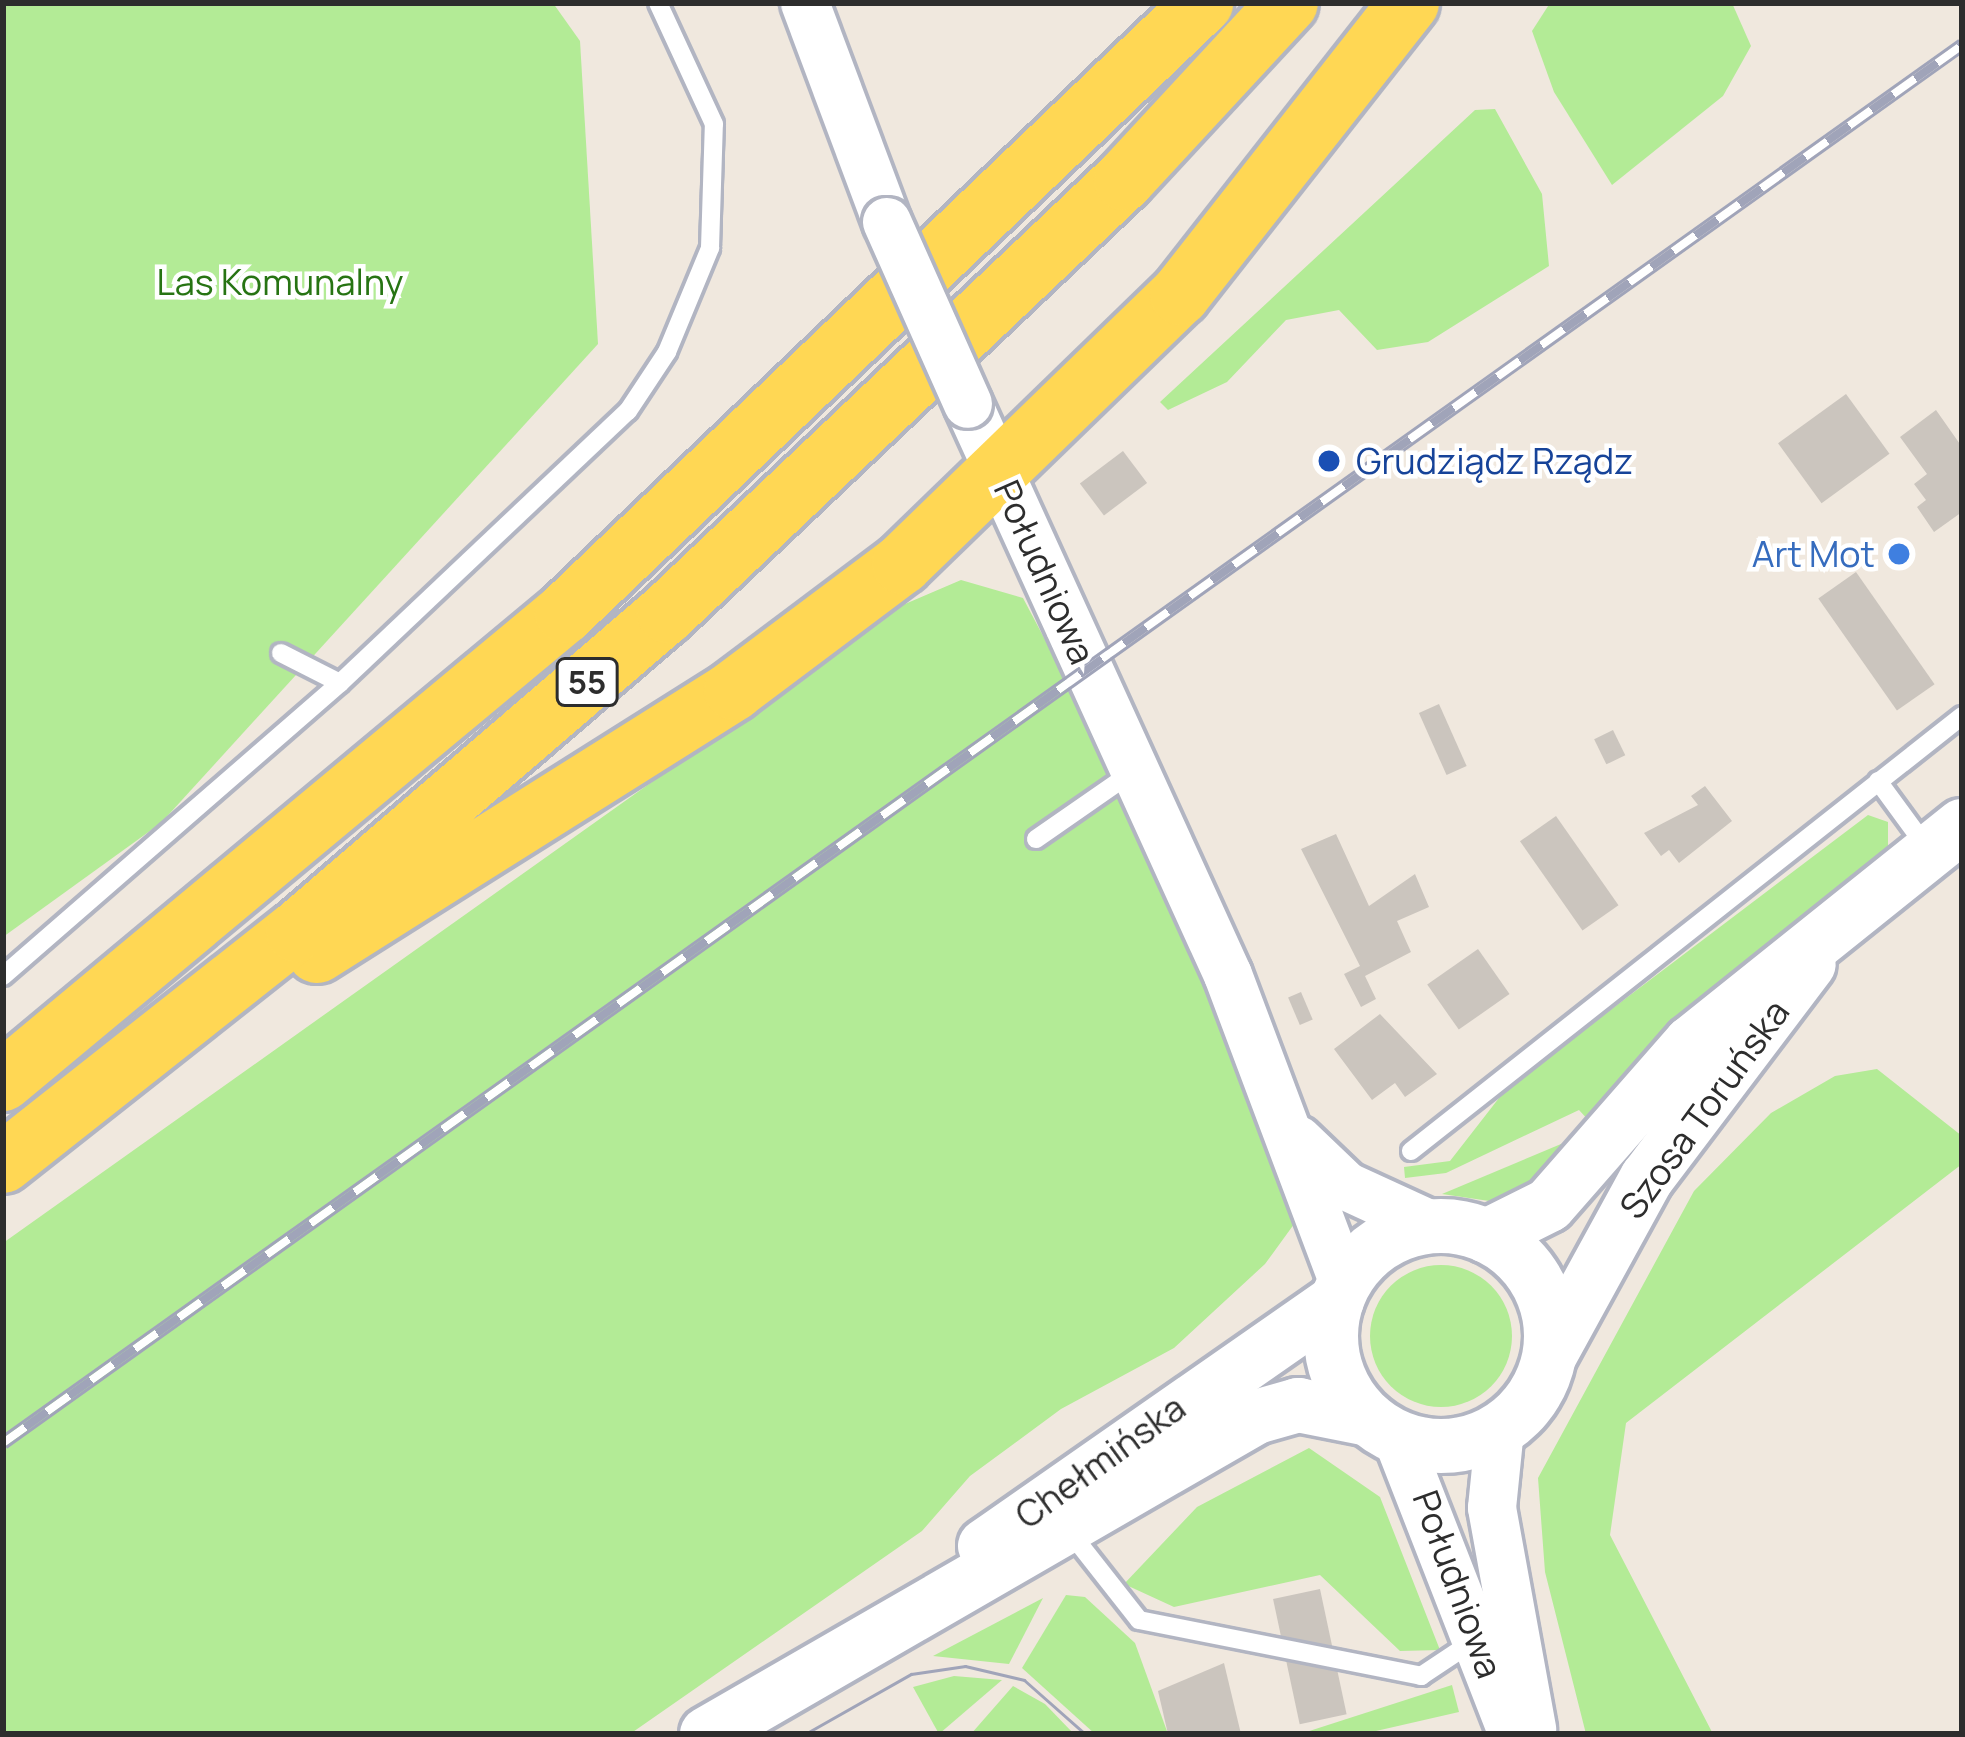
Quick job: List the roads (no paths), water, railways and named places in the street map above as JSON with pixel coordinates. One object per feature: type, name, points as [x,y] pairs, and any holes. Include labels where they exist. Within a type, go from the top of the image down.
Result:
[{"type":"main road","points":[[968,238],[1142,3]]},
{"type":"main road","name":"55","points":[[3,1081],[548,628],[968,238],[1203,3]]},
{"type":"main road","name":"55","points":[[3,1163],[156,1046],[667,613],[1124,180],[1288,3]]},
{"type":"main road","points":[[156,1046],[734,690],[902,564],[1180,295],[1409,3]]},
{"type":"main road","name":"Szosa Toruńska","points":[[1487,1236],[1550,1205],[1691,1043],[1946,839]]},
{"type":"main road","name":"Szosa Toruńska","points":[[1550,1354],[1647,1178],[1831,932]]},
{"type":"main road","points":[[1433,1226],[1487,1236],[1539,1284],[1550,1354],[1532,1396],[1500,1429],[1450,1445],[1383,1428],[1339,1377],[1341,1292],[1381,1244],[1433,1226]]},
{"type":"main road","name":"Chełmińska","points":[[707,1734],[869,1633],[1341,1292]]},
{"type":"main road","name":"Chełmińska","points":[[869,1633],[1070,1532],[1256,1417],[1298,1406],[1383,1428]]},
{"type":"street","name":"Południowa","points":[[805,3],[887,222],[1135,770],[1294,1137],[1341,1292]]},
{"type":"street","name":"Południowa","points":[[1294,1137],[1346,1186],[1433,1226]]},
{"type":"street","name":"Południowa","points":[[1383,1428],[1477,1637],[1514,1734]]},
{"type":"street","name":"Południowa","points":[[1500,1429],[1492,1508],[1532,1734]]},
{"type":"lane","points":[[3,976],[340,683],[628,411],[667,352],[710,248],[715,143],[658,3]]},
{"type":"lane","points":[[281,653],[340,683]]},
{"type":"lane","points":[[1411,1151],[1962,716]]},
{"type":"lane","points":[[1036,839],[1135,770]]},
{"type":"lane","points":[[1878,782],[1946,839]]},
{"type":"lane","points":[[1070,1532],[1139,1619],[1421,1676],[1477,1637]]},
{"type":"tram line","points":[[805,1734],[911,1674],[965,1666],[1024,1680],[1085,1734]]},
{"type":"railway","points":[[3,1443],[1962,45]]},
{"type":"place","name":"Grudziądz Rządz","points":[[1329,461]]},
{"type":"place","name":"Art Mot","points":[[1899,554]]},
{"type":"park label","name":"Las Komunalny","points":[[280,282]]}]
